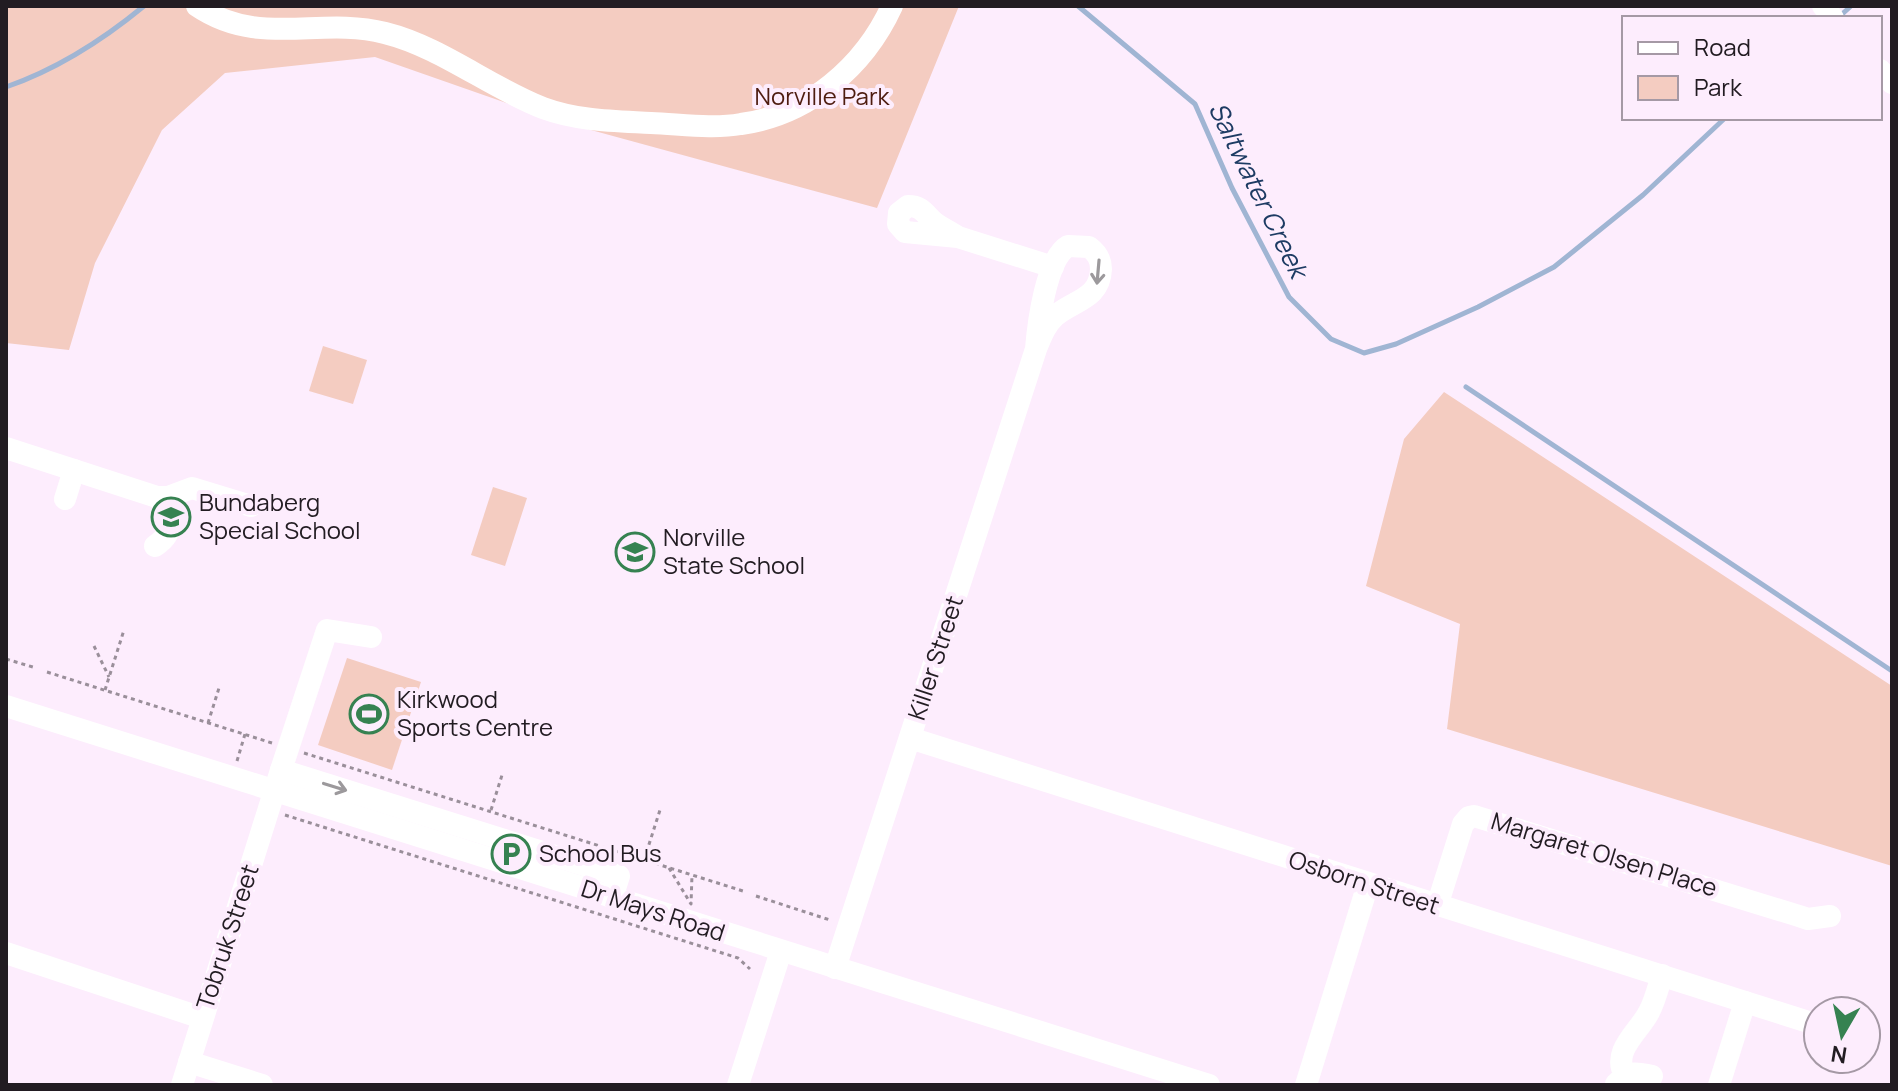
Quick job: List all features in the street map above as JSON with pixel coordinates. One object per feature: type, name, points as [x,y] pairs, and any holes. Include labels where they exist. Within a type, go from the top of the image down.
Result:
[{"type":"street","points":[[197,6],[224,21],[251,29],[350,27],[389,34],[411,42],[523,99],[562,114],[612,121],[720,126],[740,125],[782,114],[816,96],[847,71],[892,6]]},
{"type":"street","points":[[958,237],[1053,267]]},
{"type":"street","points":[[1075,244],[1089,247],[1095,251],[1101,271],[1094,290],[1085,299],[1054,317],[1036,349],[1039,318],[1053,267],[1063,249],[1075,244]]},
{"type":"street","name":"Killer Street","points":[[835,968],[1036,349]]},
{"type":"street","points":[[6,448],[157,497],[168,497],[192,488],[251,506]]},
{"type":"street","points":[[65,499],[74,470]]},
{"type":"street","points":[[155,546],[168,532],[171,519],[168,507],[157,497]]},
{"type":"street","name":"Tobruk Street","points":[[182,1085],[327,630],[371,637]]},
{"type":"street","name":"Dr Mays Road","points":[[6,706],[1209,1085]]},
{"type":"street","name":"Osborn Street","points":[[910,738],[1802,1020]]},
{"type":"street","name":"Margaret Olsen Place","points":[[1437,906],[1463,824],[1474,816],[1808,919],[1830,916]]},
{"type":"street","points":[[1306,1085],[1368,884]]},
{"type":"street","points":[[738,1085],[781,951]]},
{"type":"street","points":[[6,953],[202,1018]]},
{"type":"street","points":[[1620,1080],[1621,1056],[1650,1010],[1662,975]]},
{"type":"street","points":[[1719,1085],[1745,1002]]},
{"type":"street","points":[[189,1062],[262,1085]]},
{"type":"street","points":[[1620,1080],[1632,1072],[1652,1076]]},
{"type":"path","points":[[105,690],[124,630]]},
{"type":"path","points":[[94,646],[109,677]]},
{"type":"path","points":[[6,659],[36,668]]},
{"type":"path","points":[[47,672],[283,746]]},
{"type":"path","points":[[208,723],[219,688]]},
{"type":"path","points":[[236,764],[245,734]]},
{"type":"path","points":[[296,750],[743,891]]},
{"type":"path","points":[[489,817],[503,772]]},
{"type":"path","points":[[274,790],[738,958],[750,969]]},
{"type":"path","points":[[644,860],[660,810]]},
{"type":"path","points":[[669,868],[691,904],[692,875]]},
{"type":"path","points":[[756,896],[841,923]]},
{"type":"green space","name":"Norville Park","points":[[6,6],[959,6],[877,208],[558,121],[375,57],[225,73],[162,130],[95,263],[69,350],[6,343]]},
{"type":"green space","points":[[323,346],[367,360],[353,404],[309,391]]},
{"type":"green space","points":[[1444,392],[1892,686],[1892,866],[1447,729],[1460,624],[1366,586],[1404,439]]},
{"type":"green space","points":[[493,487],[527,498],[505,566],[471,555]]},
{"type":"green space","name":"Kirkwood Sports Centre","points":[[347,658],[421,682],[392,770],[318,745]]},
{"type":"waterway","name":"Saltwater Creek","points":[[6,87],[43,72],[78,52],[144,6]]},
{"type":"waterway","name":"Saltwater Creek","points":[[1078,6],[1195,104],[1232,188],[1289,297],[1331,339],[1364,353],[1396,344],[1478,307],[1554,267],[1643,195],[1723,120]]},
{"type":"waterway","name":"Saltwater Creek","points":[[1840,16],[1851,6]]},
{"type":"waterway","points":[[1466,387],[1892,671]]},
{"type":"place","name":"Bundaberg Special School","points":[[171,517]]},
{"type":"place","name":"Norville State School","points":[[635,552]]},
{"type":"place","name":"Kirkwood Sports Centre","points":[[369,714]]},
{"type":"place","name":"School Bus","points":[[511,854]]}]
